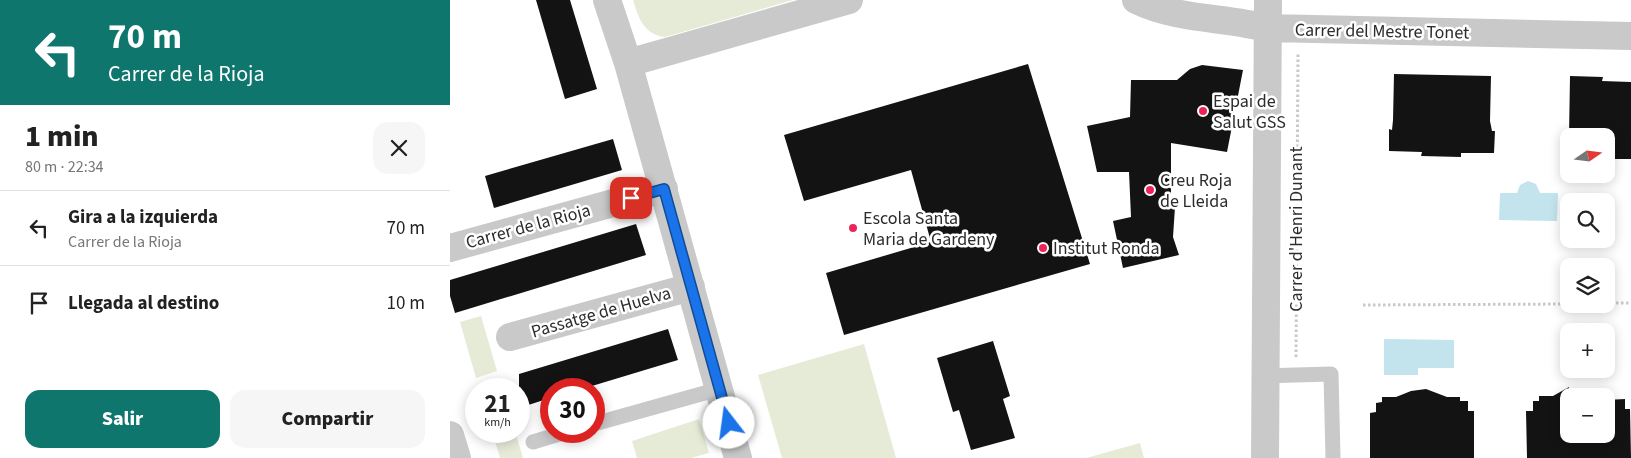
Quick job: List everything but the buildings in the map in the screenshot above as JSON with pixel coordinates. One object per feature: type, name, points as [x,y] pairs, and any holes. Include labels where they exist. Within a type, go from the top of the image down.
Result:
[{"type":"street","points":[[607,0],[628,63],[738,458]]},
{"type":"street","points":[[628,63],[849,0]]},
{"type":"street","name":"Carrer del Mestre Tonet","points":[[1136,0],[1149,6],[1187,16],[1239,21],[1267,28],[1631,36]]},
{"type":"street","name":"Carrer d'Henri Dunant","points":[[1265,458],[1268,0]]},
{"type":"street","name":"Carrer de la Rioja","points":[[450,248],[664,189]]},
{"type":"street","name":"Passatge de Huelva","points":[[510,337],[691,287]]},
{"type":"street","points":[[450,435],[457,458]]},
{"type":"lane","points":[[1265,376],[1331,374],[1333,458]]},
{"type":"lane","points":[[605,421],[719,389]]},
{"type":"lane","points":[[533,442],[540,440]]},
{"type":"path","name":"Carrer d'Henri Dunant","points":[[1295,374],[1298,30]]},
{"type":"path","points":[[1615,303],[1631,303]]},
{"type":"path","points":[[1363,305],[1560,304]]},
{"type":"green space","points":[[633,0],[793,0],[665,37],[658,36],[647,29],[637,13]]},
{"type":"green space","points":[[481,316],[497,371],[476,378],[460,322]]},
{"type":"green space","points":[[864,344],[896,458],[782,458],[758,375]]},
{"type":"green space","points":[[699,419],[709,453],[691,458],[637,458],[632,441]]},
{"type":"green space","points":[[496,443],[519,443],[523,458],[500,458]]},
{"type":"green space","points":[[1140,443],[1144,458],[1086,458]]},
{"type":"water","points":[[1528,181],[1536,184],[1540,193],[1558,193],[1557,221],[1499,220],[1500,193],[1517,193],[1520,185]]},
{"type":"water","points":[[1384,339],[1454,340],[1454,368],[1418,368],[1418,375],[1384,375]]},
{"type":"place","name":"Espai de Salut GSS","points":[[1203,111]]},
{"type":"place","name":"Creu Roja de Lleida","points":[[1150,190]]},
{"type":"place","name":"Escola Santa Maria de Gardeny","points":[[853,228]]},
{"type":"place","name":"Institut Ronda","points":[[1043,248]]},
{"type":"route","points":[[631,198],[664,189],[729,423]]}]
